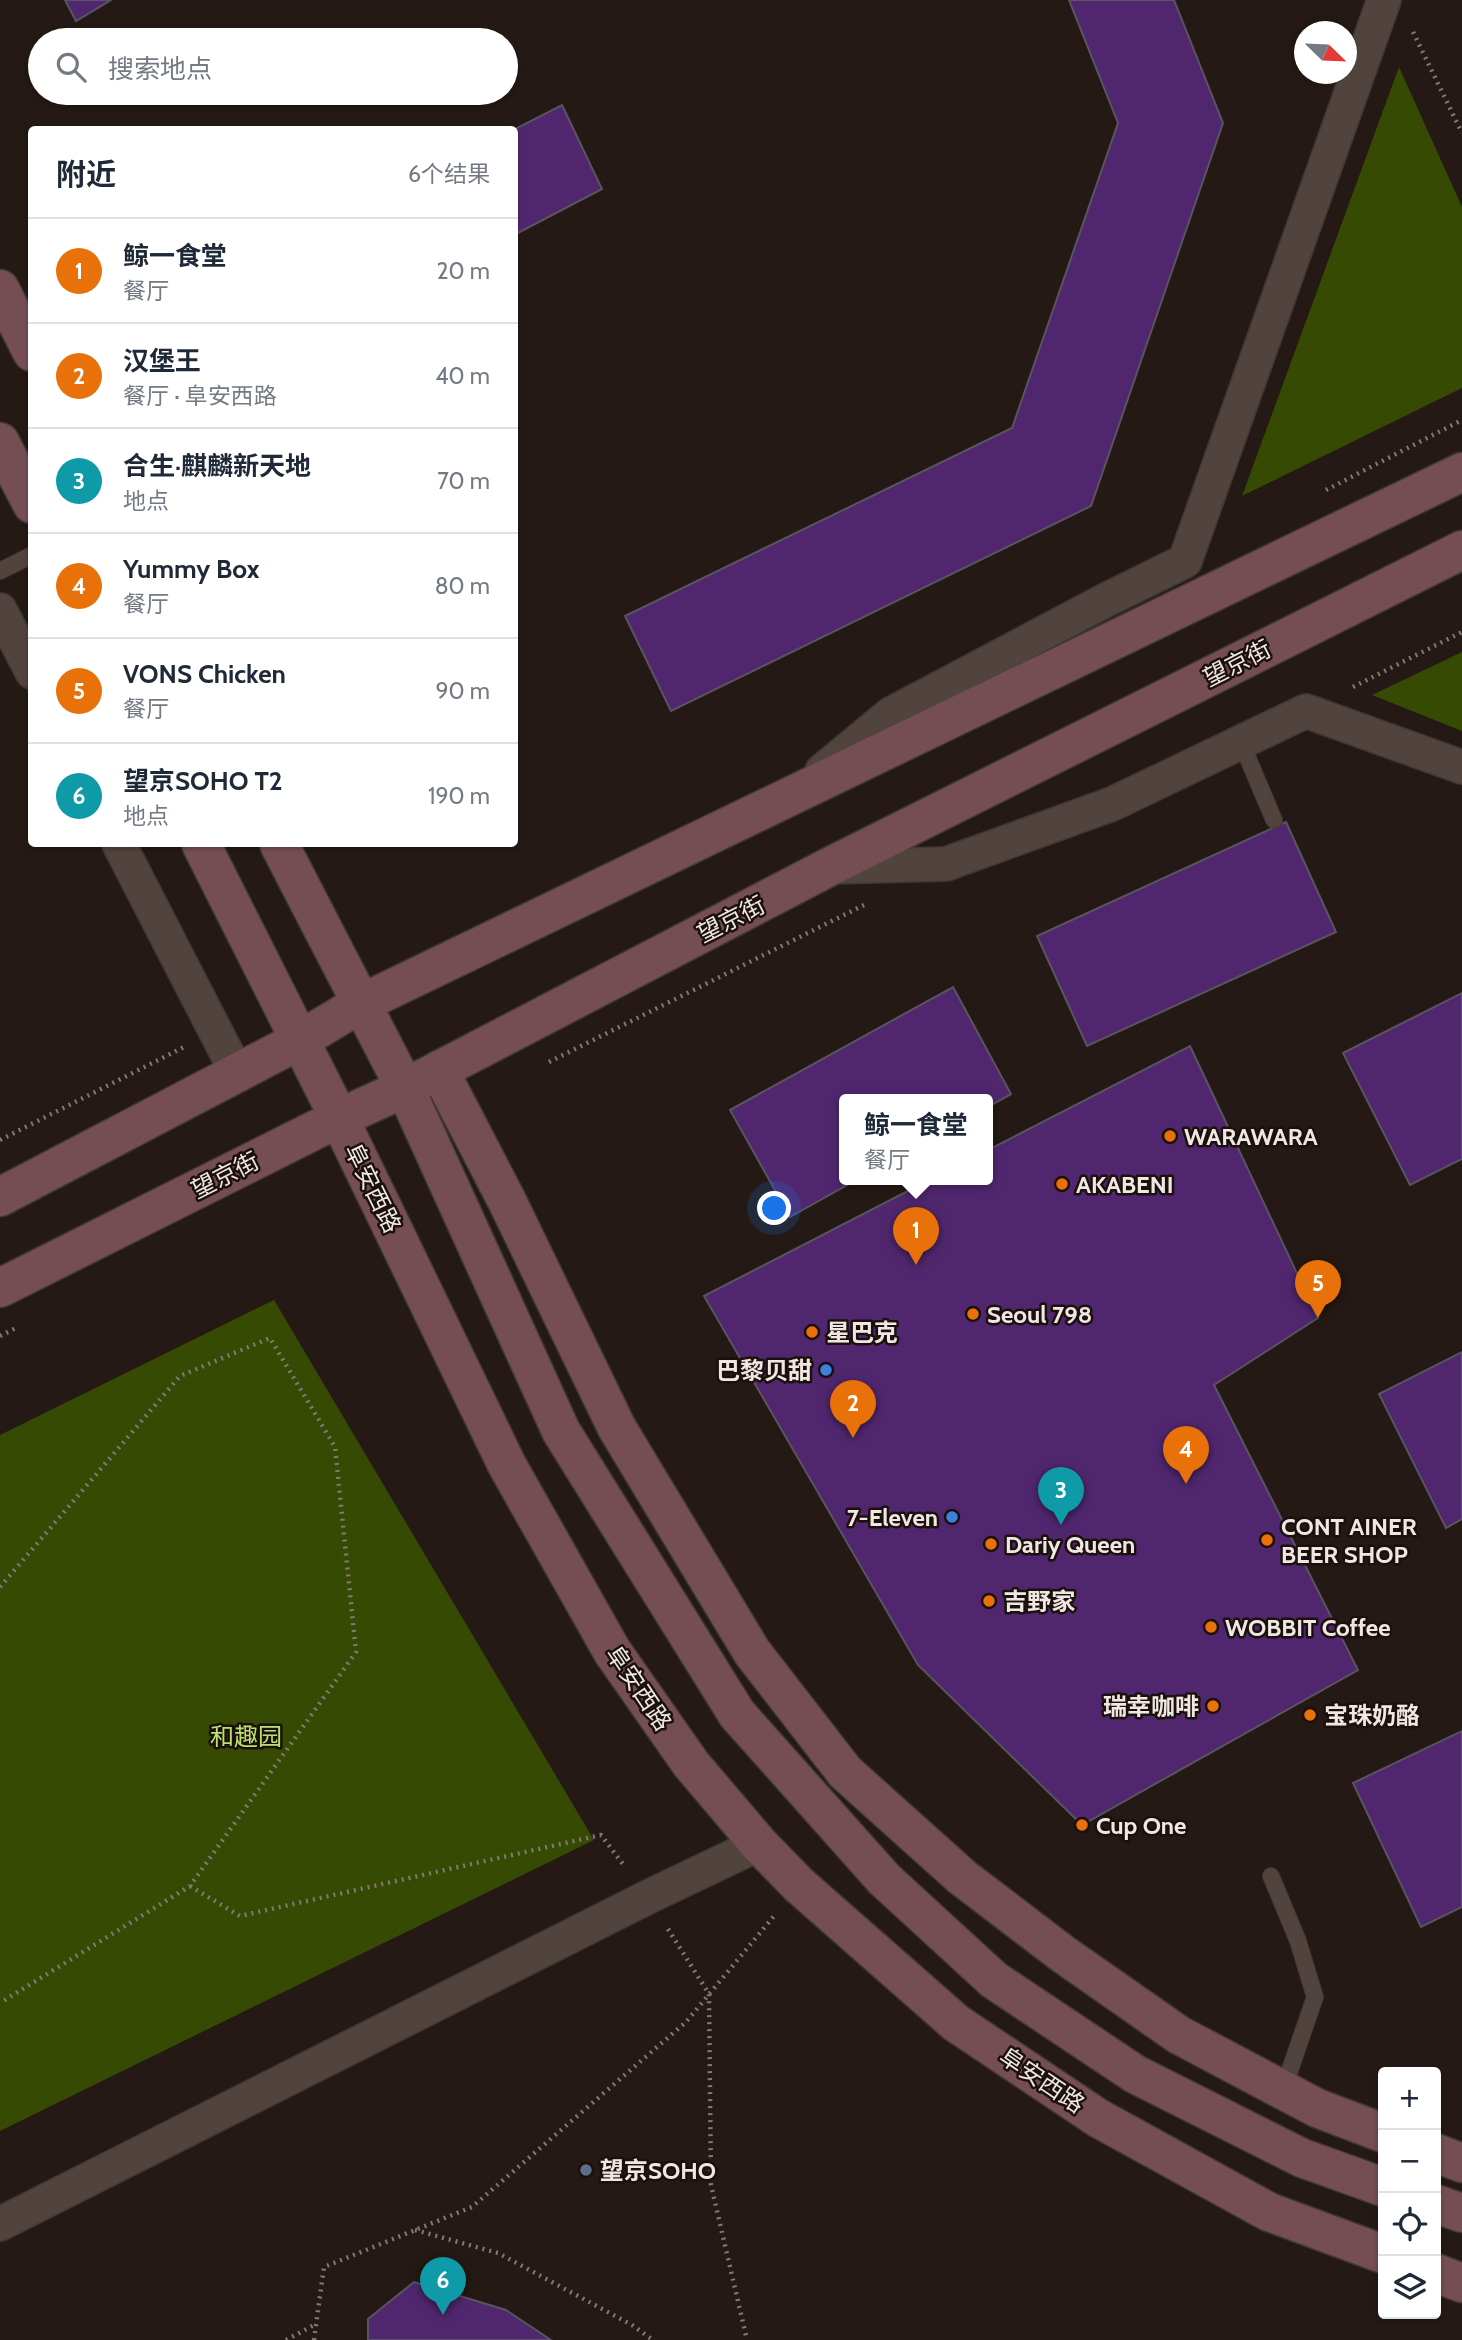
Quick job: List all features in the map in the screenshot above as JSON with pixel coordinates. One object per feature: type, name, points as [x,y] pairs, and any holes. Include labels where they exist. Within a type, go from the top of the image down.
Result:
[{"type":"main road","points":[[0,289],[28,344]]},
{"type":"main road","points":[[0,442],[28,496]]},
{"type":"main road","points":[[0,1197],[300,1040],[360,1004],[1462,472]]},
{"type":"main road","name":"望京街","points":[[0,1288],[339,1118],[405,1088],[829,867],[1462,550]]},
{"type":"main road","name":"阜安西路","points":[[203,847],[339,1118],[507,1465],[612,1651],[691,1764],[759,1844],[799,1885],[956,2022],[1098,2118],[1269,2212],[1378,2252]]},
{"type":"main road","points":[[281,847],[405,1088],[561,1431],[737,1714],[884,1879],[994,1980],[1135,2074],[1302,2158],[1378,2185]]},
{"type":"main road","points":[[439,1070],[513,1213],[617,1428],[752,1652],[845,1772],[962,1878],[1063,1954],[1179,2035],[1317,2108],[1378,2131]]},
{"type":"main road","points":[[1441,2155],[1462,2163]]},
{"type":"main road","points":[[1441,2206],[1462,2213]]},
{"type":"main road","points":[[1441,2275],[1462,2283]]},
{"type":"street","points":[[797,793],[891,714],[1185,561],[1384,0]]},
{"type":"street","points":[[0,610],[28,663]]},
{"type":"street","points":[[829,867],[946,864],[1112,804],[1306,711],[1462,767]]},
{"type":"street","points":[[121,847],[237,1073]]},
{"type":"street","points":[[0,2224],[648,1897],[759,1844]]},
{"type":"lane","points":[[0,571],[28,557]]},
{"type":"lane","points":[[1241,742],[1274,820]]},
{"type":"lane","points":[[1271,1876],[1298,1941],[1315,1997],[1283,2090]]},
{"type":"path","points":[[1409,24],[1462,133]]},
{"type":"path","points":[[1306,711],[1462,632]]},
{"type":"path","points":[[0,1587],[180,1376],[270,1338],[335,1447],[356,1652],[190,1886],[0,2003]]},
{"type":"path","points":[[190,1886],[240,1916],[601,1835],[648,1897],[709,1994],[711,2185],[747,2340]]},
{"type":"path","points":[[314,2340],[324,2267],[472,2207],[686,2022],[799,1885]]},
{"type":"path","points":[[415,2230],[498,2253],[632,2325],[653,2340]]},
{"type":"path","points":[[286,2340],[317,2323]]},
{"type":"green space","points":[[1399,67],[1462,207],[1462,388],[1242,496]]},
{"type":"green space","points":[[1462,652],[1462,731],[1372,695]]},
{"type":"green space","name":"和趣园","points":[[274,1300],[594,1840],[0,2131],[0,1435]]},
{"type":"building","points":[[65,0],[111,0],[76,21]]},
{"type":"building","points":[[1069,0],[1174,0],[1223,123],[1091,506],[671,711],[625,616],[1012,428],[1118,123]]},
{"type":"building","points":[[562,105],[602,189],[518,233],[518,127]]},
{"type":"building","points":[[1286,822],[1336,932],[1087,1046],[1037,936]]},
{"type":"building","points":[[953,987],[1011,1094],[993,1104],[993,1094],[839,1094],[839,1185],[847,1185],[790,1217],[730,1110]]},
{"type":"building","points":[[1462,993],[1462,1159],[1410,1185],[1343,1053]]},
{"type":"building","points":[[1190,1046],[1318,1318],[1214,1385],[1358,1670],[1082,1825],[918,1665],[704,1296],[919,1185],[993,1185],[993,1147]]},
{"type":"building","points":[[1462,1352],[1462,1519],[1446,1528],[1379,1394]]},
{"type":"building","points":[[1462,1731],[1462,1907],[1421,1927],[1353,1783]]},
{"type":"building","points":[[414,2282],[506,2310],[551,2340],[368,2340],[368,2319]]},
{"type":"place","name":"WARAWARA","points":[[1170,1136]]},
{"type":"place","name":"AKABENI","points":[[1062,1184]]},
{"type":"place","name":"鲸一食堂","points":[[916,1265]]},
{"type":"place","name":"Seoul 798","points":[[973,1314]]},
{"type":"place","name":"VONS Chicken","points":[[1318,1318]]},
{"type":"place","name":"星巴克","points":[[812,1332]]},
{"type":"place","name":"巴黎贝甜","points":[[826,1370]]},
{"type":"place","name":"汉堡王","points":[[853,1438]]},
{"type":"place","name":"Yummy Box","points":[[1186,1484]]},
{"type":"place","name":"7-Eleven","points":[[952,1517]]},
{"type":"place","name":"合生·麒麟新天地","points":[[1061,1525]]},
{"type":"place","name":"CONT AINER BEER SHOP","points":[[1267,1540]]},
{"type":"place","name":"Dariy Queen","points":[[991,1544]]},
{"type":"place","name":"吉野家","points":[[989,1601]]},
{"type":"place","name":"WOBBIT Coffee","points":[[1211,1627]]},
{"type":"place","name":"瑞幸咖啡","points":[[1213,1706]]},
{"type":"place","name":"宝珠奶酪","points":[[1310,1715]]},
{"type":"place","name":"Cup One","points":[[1082,1825]]},
{"type":"place","name":"望京SOHO","points":[[586,2170]]},
{"type":"place","name":"望京SOHO T2","points":[[443,2315]]}]
